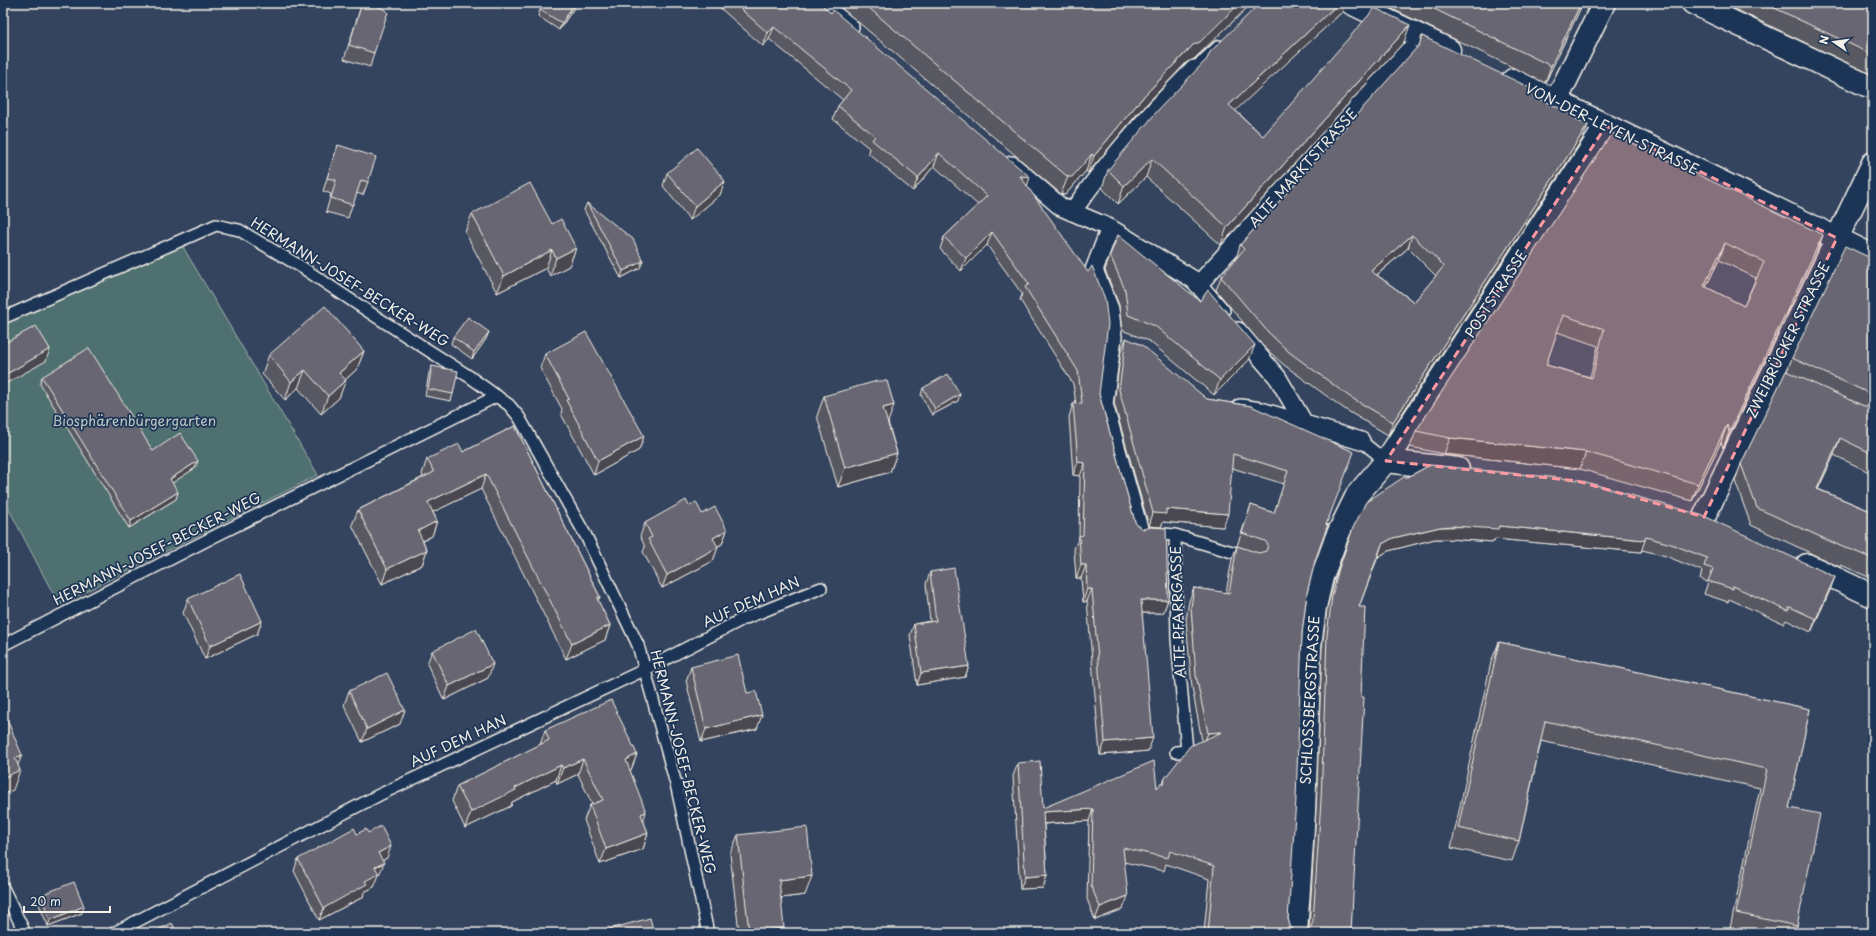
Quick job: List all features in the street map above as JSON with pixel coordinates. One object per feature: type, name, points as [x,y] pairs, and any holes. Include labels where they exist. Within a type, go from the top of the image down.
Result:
[{"type":"street","points":[[825,3],[831,12],[862,38]]},
{"type":"street","points":[[1351,3],[1413,43],[1466,58]]},
{"type":"street","points":[[1556,101],[1604,3]]},
{"type":"street","points":[[1693,3],[1869,87]]},
{"type":"street","name":"ALTE MARKTSTRASSE","points":[[1198,285],[1413,43]]},
{"type":"street","points":[[1072,212],[1088,189],[1121,148],[1194,69]]},
{"type":"street","name":"VON-DER-LEYEN-STRASSE","points":[[1493,71],[1873,256]]},
{"type":"street","name":"POSTSTRASSE","points":[[1386,462],[1606,126]]},
{"type":"street","points":[[1000,156],[1061,207],[1110,228],[1194,280],[1278,378],[1304,423]]},
{"type":"street","name":"ZWEIBRÜCKER STRASSE","points":[[1704,517],[1776,378],[1837,238],[1873,163]]},
{"type":"street","name":"ALTE PFARRGASSE","points":[[1110,228],[1094,270],[1110,309],[1113,337],[1104,404],[1140,532]]},
{"type":"street","points":[[1113,337],[1131,344]]},
{"type":"street","points":[[1223,406],[1261,411],[1361,441]]},
{"type":"street","points":[[1386,462],[1481,471]]},
{"type":"street","name":"SCHLOSSBERGSTRASSE","points":[[1296,933],[1305,799],[1310,646],[1315,607],[1322,577],[1337,536],[1357,495],[1386,462]]},
{"type":"street","points":[[1681,511],[1704,517],[1724,527]]},
{"type":"street","points":[[1787,556],[1873,596]]},
{"type":"lane","points":[[1194,69],[1225,40]]},
{"type":"lane","name":"HERMANN-JOSEF-BECKER-WEG","points":[[3,318],[216,225],[239,230],[303,268],[470,376],[509,405],[519,417],[586,536],[638,645],[646,669],[677,788],[708,933]]},
{"type":"lane","name":"HERMANN-JOSEF-BECKER-WEG","points":[[3,645],[229,529],[497,396]]},
{"type":"lane","points":[[1361,441],[1386,462]]},
{"type":"lane","name":"ALTE PFARRGASSE","points":[[1140,532],[1175,535],[1177,639],[1187,750],[1176,752]]},
{"type":"lane","points":[[1175,535],[1256,559]]},
{"type":"lane","name":"AUF DEM HAN","points":[[114,933],[379,795],[646,669],[741,620],[821,588]]},
{"type":"lane","points":[[3,888],[25,933]]},
{"type":"highlighted area","points":[[1606,126],[1837,238],[1704,517],[1577,481],[1386,461]]},
{"type":"green space","name":"Biosphärenbürgergarten","points":[[180,242],[318,475],[59,605],[3,498],[3,324]]},
{"type":"building","points":[[362,3],[373,3],[388,12],[374,53],[349,45]]},
{"type":"building","points":[[545,3],[575,3],[562,23],[540,10]]},
{"type":"building","points":[[734,3],[820,3],[831,13],[833,10],[1030,177],[1020,176],[1088,272],[1092,266],[1105,299],[1108,324],[1099,394],[1135,522],[1143,529],[1151,527],[1166,528],[1168,600],[1141,600],[1153,738],[1105,742],[1092,589],[1087,589],[1086,565],[1081,565],[1079,536],[1083,535],[1085,463],[1078,462],[1073,404],[1082,403],[1078,371],[1025,287],[1029,284],[992,232],[966,258],[944,237],[987,196],[939,153],[918,178],[872,140],[875,136],[838,106],[851,90],[774,27],[768,33]]},
{"type":"building","points":[[863,3],[1240,3],[1200,42],[1193,45],[1144,96],[1094,156],[1092,154],[1072,177],[1068,177]]},
{"type":"building","points":[[1260,3],[1339,3],[1229,105],[1263,136],[1375,8],[1410,25],[1227,227],[1152,159],[1124,186],[1108,170],[1159,109],[1207,59],[1210,52]]},
{"type":"building","points":[[1422,3],[1581,3],[1551,66]]},
{"type":"building","points":[[1764,3],[1873,3],[1873,55]]},
{"type":"building","points":[[1422,36],[1539,92],[1537,97],[1577,117],[1576,119],[1588,125],[1393,422],[1350,397],[1289,352],[1268,332],[1221,277],[1244,249],[1240,245],[1420,44]],"holes":[[[1412,235],[1444,266],[1414,302],[1371,271]]]},
{"type":"building","points":[[1612,133],[1823,235],[1729,432],[1727,425],[1698,484],[1586,452],[1450,438],[1416,431]],"holes":[[[1725,243],[1764,262],[1744,306],[1704,286]],[[1563,315],[1604,329],[1592,378],[1546,365]]]},
{"type":"building","points":[[338,145],[376,157],[368,182],[361,180],[353,205],[331,198],[336,180],[327,178]]},
{"type":"building","points":[[697,148],[725,181],[695,206],[667,173]]},
{"type":"building","points":[[530,183],[552,224],[561,219],[576,248],[556,258],[552,250],[504,276],[472,214]]},
{"type":"building","points":[[587,203],[633,239],[643,261],[623,271]]},
{"type":"building","points":[[1118,235],[1200,301],[1208,290],[1255,345],[1220,380],[1155,326],[1128,315],[1125,290],[1110,255]]},
{"type":"building","points":[[1845,246],[1873,259],[1873,395],[1792,358]]},
{"type":"building","points":[[325,306],[364,351],[339,373],[346,380],[328,396],[305,370],[291,382],[269,355]]},
{"type":"building","points":[[468,317],[489,332],[474,352],[453,337]]},
{"type":"building","points":[[36,326],[50,349],[3,376],[3,344]]},
{"type":"building","points":[[586,332],[644,436],[598,461],[566,400],[569,399],[545,354]]},
{"type":"building","points":[[1126,338],[1142,345],[1207,399],[1251,406],[1354,452],[1326,525],[1328,524],[1315,561],[1307,593],[1302,633],[1296,799],[1288,919],[1290,926],[1294,931],[1299,933],[1208,933],[1214,866],[1170,851],[1168,858],[1123,848],[1128,896],[1100,907],[1091,886],[1093,809],[1043,812],[1047,875],[1025,877],[1018,763],[1040,761],[1043,808],[1154,761],[1157,788],[1161,783],[1164,783],[1165,778],[1190,746],[1222,732],[1208,733],[1196,675],[1191,607],[1194,588],[1229,593],[1237,546],[1259,553],[1266,551],[1268,545],[1265,541],[1242,533],[1251,505],[1274,513],[1288,471],[1233,454],[1228,514],[1166,509],[1166,514],[1153,513],[1119,390]]},
{"type":"building","points":[[89,348],[153,451],[180,433],[198,461],[170,479],[178,492],[131,521],[42,377]]},
{"type":"building","points":[[432,366],[458,371],[453,394],[428,389]]},
{"type":"building","points":[[1786,371],[1873,410],[1873,454],[1840,438],[1817,489],[1873,512],[1873,559],[1847,549],[1757,508],[1741,464]]},
{"type":"building","points":[[948,374],[960,394],[935,409],[923,388]]},
{"type":"building","points":[[877,381],[887,381],[894,405],[883,408],[897,453],[845,468],[824,396]]},
{"type":"building","points":[[515,426],[600,597],[597,598],[610,625],[572,644],[486,474],[428,502],[437,521],[418,531],[427,550],[387,569],[358,510],[434,472],[427,459],[459,444],[463,452]]},
{"type":"building","points":[[1430,465],[1579,480],[1704,516],[1835,577],[1816,619],[1790,607],[1788,611],[1733,586],[1733,589],[1708,581],[1713,569],[1704,566],[1707,558],[1671,544],[1646,537],[1645,540],[1499,526],[1498,529],[1452,526],[1440,527],[1393,538],[1382,544],[1359,607],[1365,607],[1361,697],[1364,697],[1351,932],[1360,933],[1299,933],[1307,931],[1311,927],[1313,921],[1321,800],[1327,635],[1332,596],[1339,568],[1353,528],[1366,502],[1404,477],[1408,477]]},
{"type":"building","points":[[686,500],[689,506],[696,502],[702,514],[715,507],[727,530],[713,538],[718,547],[667,575],[648,539],[652,537],[645,523]]},
{"type":"building","points":[[954,568],[969,666],[921,673],[914,624],[936,621],[930,572]]},
{"type":"building","points":[[240,574],[262,621],[210,646],[188,599]]},
{"type":"building","points":[[476,629],[493,664],[449,686],[432,651]]},
{"type":"building","points":[[1499,642],[1810,709],[1789,808],[1820,814],[1797,926],[1736,913],[1767,769],[1545,721],[1519,841],[1458,828]]},
{"type":"building","points":[[738,655],[747,693],[756,691],[762,715],[706,729],[691,667]]},
{"type":"building","points":[[387,673],[405,710],[367,729],[349,691]]},
{"type":"building","points":[[611,700],[637,754],[626,760],[646,812],[641,814],[648,833],[606,849],[590,805],[603,800],[583,759],[563,768],[561,765],[515,788],[516,790],[471,812],[457,786],[549,740],[545,730]]},
{"type":"building","points":[[3,710],[22,755],[15,758],[20,770],[3,778]]},
{"type":"building","points":[[381,826],[391,846],[378,853],[384,863],[375,867],[379,874],[365,881],[367,884],[324,908],[298,859],[354,828],[357,834],[366,829],[368,833]]},
{"type":"building","points":[[807,827],[812,876],[779,880],[784,928],[749,932],[738,835]]},
{"type":"building","points":[[74,882],[84,906],[50,920],[41,895]]},
{"type":"building","points":[[650,918],[654,933],[607,933],[606,930]]},
{"type":"building","points":[[172,923],[177,933],[152,933]]}]
